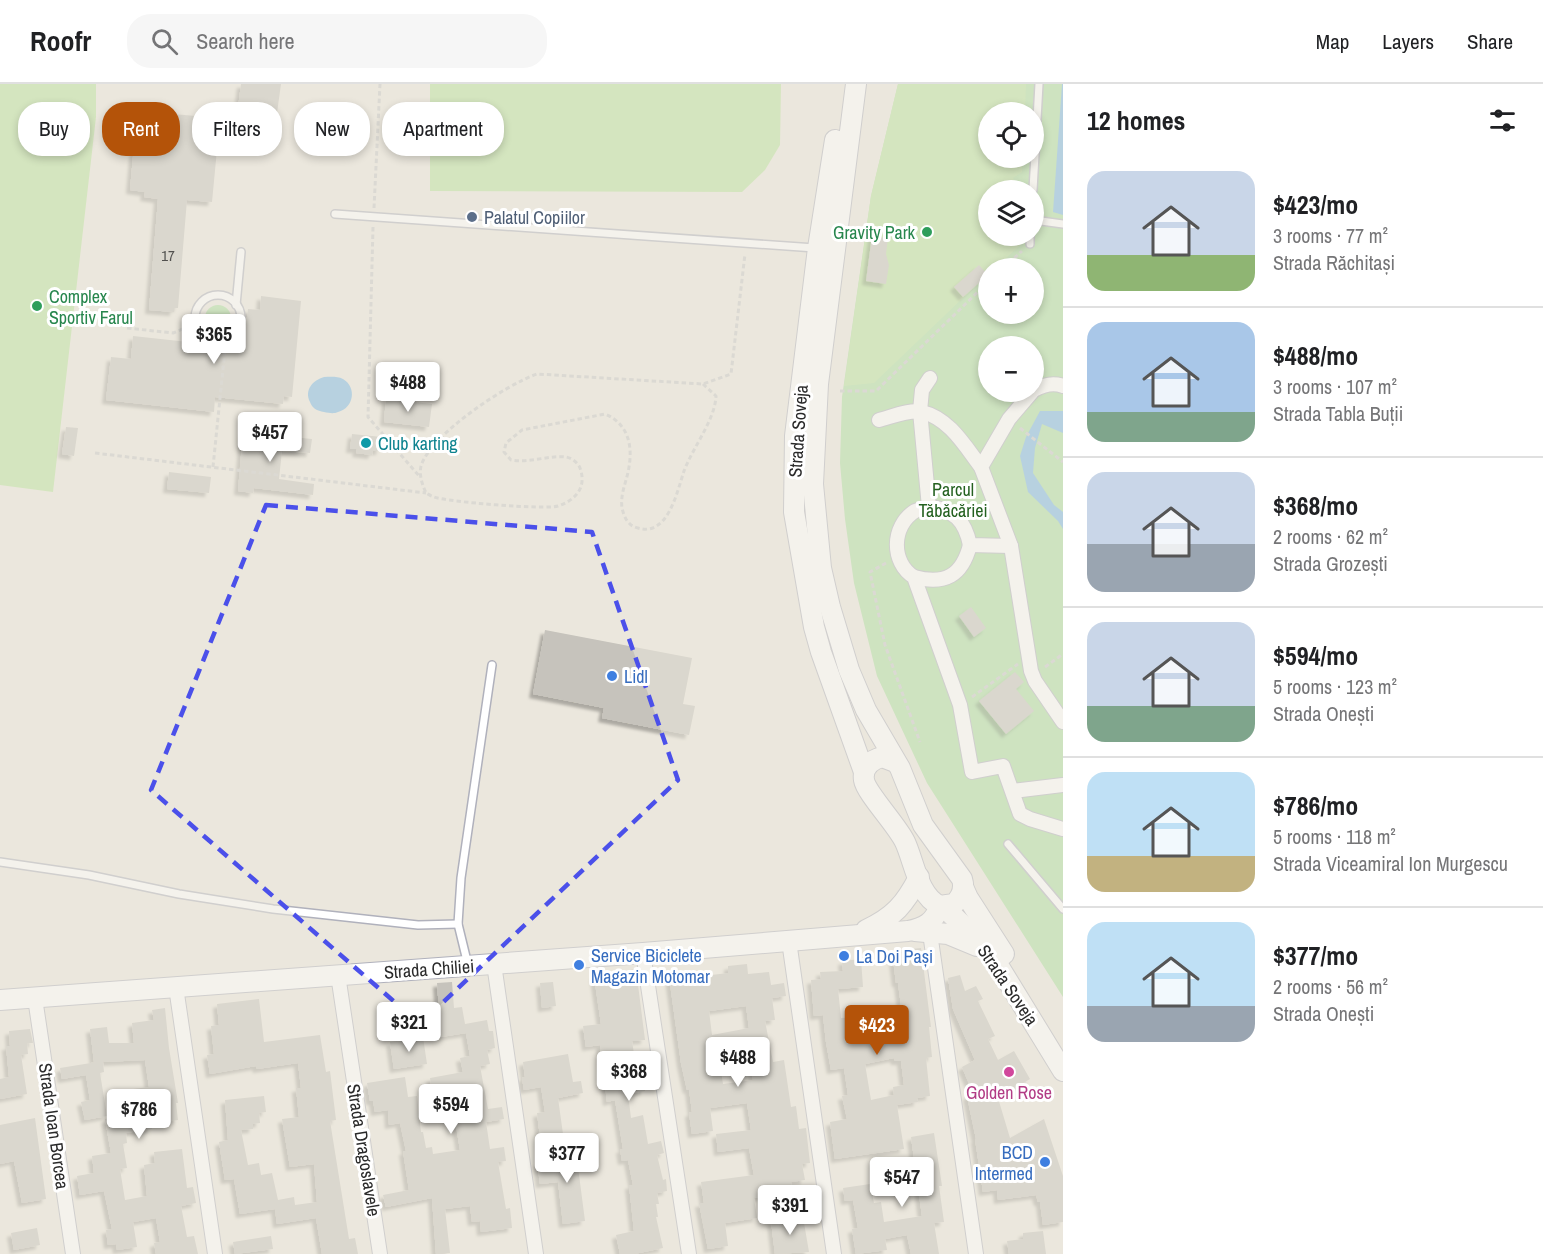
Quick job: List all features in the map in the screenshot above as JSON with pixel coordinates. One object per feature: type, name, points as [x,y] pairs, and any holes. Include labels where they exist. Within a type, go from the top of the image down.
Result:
[{"type":"main road","name":"Strada Soveja","points":[[844,84],[818,248],[795,436],[794,512],[814,627],[864,772],[864,784],[904,841],[929,897],[942,906],[990,952],[1063,1071]]},
{"type":"main road","name":"Strada Soveja","points":[[856,84],[818,384],[813,484],[820,557],[830,608],[849,670],[866,710],[900,768],[923,825],[959,875],[963,887],[981,918],[1063,1045]]},
{"type":"main road","points":[[864,772],[874,759],[882,757],[895,762]]},
{"type":"main road","name":"Strada Chiliei","points":[[858,934],[886,920],[896,912],[905,902],[919,877]]},
{"type":"main road","points":[[963,887],[957,902],[942,906],[929,928],[961,938],[990,952]]},
{"type":"main road","name":"Strada Chiliei","points":[[0,1000],[643,953],[929,928]]},
{"type":"street","points":[[929,507],[921,411],[922,390],[930,378]]},
{"type":"street","points":[[1044,385],[1057,383],[1063,386]]},
{"type":"street","points":[[981,467],[1009,419],[1024,402]]},
{"type":"street","points":[[879,420],[921,411],[939,419],[956,433],[981,467],[1011,546],[1035,681],[1063,722]]},
{"type":"street","points":[[914,577],[930,581],[943,579],[954,574],[967,558],[970,545],[967,531],[960,520],[949,511],[929,507],[916,511],[904,524],[897,542],[898,556],[902,566],[914,577],[960,705],[972,772],[1003,766],[1020,814],[1063,829]]},
{"type":"street","points":[[970,545],[1011,546]]},
{"type":"street","points":[[1013,791],[1063,785]]},
{"type":"street","points":[[929,928],[976,1254]]},
{"type":"street","points":[[789,941],[834,1254]]},
{"type":"street","points":[[643,953],[689,1254]]},
{"type":"street","points":[[494,964],[536,1254]]},
{"type":"street","name":"Strada Dragoslavele","points":[[338,975],[380,1254]]},
{"type":"street","points":[[176,987],[215,1254]]},
{"type":"street","name":"Strada Ioan Borcea","points":[[35,998],[73,1254]]},
{"type":"lane","points":[[1034,180],[1039,84]]},
{"type":"lane","points":[[336,214],[818,248]]},
{"type":"lane","points":[[1044,221],[1063,224]]},
{"type":"lane","points":[[236,305],[222,296],[208,297],[197,309],[195,324],[199,331],[211,340],[226,339],[232,336],[240,323],[236,305],[241,252]]},
{"type":"lane","points":[[468,966],[458,924],[461,878],[492,665]]},
{"type":"lane","points":[[1008,844],[1063,909]]},
{"type":"lane","points":[[0,862],[89,875],[179,894],[273,909],[418,925],[458,924]]},
{"type":"path","points":[[380,84],[368,417],[420,477],[426,493]]},
{"type":"path","points":[[420,477],[422,465],[429,451],[447,432],[485,402],[522,379],[537,374],[703,384],[731,374],[746,243]]},
{"type":"path","points":[[1014,258],[1028,246]]},
{"type":"path","points":[[840,391],[876,391],[978,292]]},
{"type":"path","points":[[127,328],[173,333],[195,324]]},
{"type":"path","points":[[213,467],[226,339]]},
{"type":"path","points":[[95,453],[426,493],[435,498],[482,504],[555,507],[570,500],[580,489],[583,477],[578,464],[567,457],[523,462],[511,460],[504,452],[506,443],[522,430],[604,414],[616,418],[625,431],[629,445],[629,467],[623,489],[622,508],[627,521],[634,527],[646,530],[656,527],[666,517],[691,454],[713,415],[716,396],[703,384]]},
{"type":"path","points":[[1025,432],[1063,462]]},
{"type":"path","points":[[898,556],[870,572],[885,645],[920,742]]},
{"type":"path","points":[[1035,681],[1047,664],[1062,654]]},
{"type":"path","points":[[960,705],[1029,656]]},
{"type":"highlighted area","points":[[266,505],[592,532],[678,780],[420,1024],[151,790]]},
{"type":"green space","name":"Complex Sportiv Farul","points":[[0,84],[96,84],[96,117],[53,492],[0,485]]},
{"type":"green space","points":[[430,84],[781,84],[780,145],[765,170],[742,192],[430,191],[430,156],[504,156],[504,102],[430,102]]},
{"type":"green space","name":"Parcul Tăbăcăriei","points":[[898,84],[1063,84],[1063,997],[927,783],[877,676],[854,583],[845,519],[840,463],[842,397],[871,196]]},
{"type":"green space","name":"Gravity Park","points":[[898,84],[1026,84],[1025,102],[978,102],[978,168],[1022,168],[1022,172],[1013,178],[1014,180],[978,180],[978,246],[1019,246],[1006,258],[978,258],[978,284],[874,383],[844,386],[871,196]]},
{"type":"green space","points":[[218,305],[227,309],[231,318],[227,327],[218,331],[209,327],[205,318],[209,309]]},
{"type":"water","points":[[1063,84],[1063,215],[1053,212]]},
{"type":"water","points":[[324,377],[341,378],[350,387],[352,397],[348,406],[343,410],[328,413],[313,408],[308,398],[309,390],[316,380]]},
{"type":"water","points":[[1040,411],[1063,411],[1063,433],[1042,424],[1035,448],[1033,473],[1054,505],[1063,512],[1063,529],[1058,521],[1028,492],[1020,456],[1026,437]]},
{"type":"building","points":[[241,84],[281,84],[279,102],[239,102]]},
{"type":"building","points":[[180,115],[192,116],[192,156],[216,156],[212,202],[187,200],[178,308],[174,308],[174,312],[149,310],[158,199],[144,197],[145,192],[130,190],[133,156],[180,156]]},
{"type":"building","points":[[872,236],[888,238],[886,254],[889,265],[886,284],[866,281]]},
{"type":"building","points":[[978,266],[978,284],[963,297],[954,287]]},
{"type":"building","points":[[261,296],[301,301],[292,397],[284,396],[283,404],[215,397],[214,412],[106,400],[111,357],[131,359],[133,336],[243,348],[248,309],[260,310]]},
{"type":"building","points":[[386,399],[432,404],[429,427],[384,422]]},
{"type":"building","points":[[66,427],[78,428],[74,456],[62,454]]},
{"type":"building","points":[[243,432],[312,439],[310,453],[282,451],[279,479],[314,484],[313,495],[254,488],[253,493],[238,491]]},
{"type":"building","name":"Club karting","points":[[352,434],[382,437],[380,451],[373,451],[372,455],[356,453],[357,449],[350,449]]},
{"type":"building","points":[[169,472],[211,477],[209,493],[167,489]]},
{"type":"building","points":[[971,607],[986,628],[974,637],[959,616]]},
{"type":"building","name":"Lidl","points":[[545,630],[692,658],[683,704],[695,706],[689,735],[602,718],[604,708],[533,694]]},
{"type":"building","points":[[1015,672],[1024,682],[1016,689],[1034,711],[1006,734],[979,701]]},
{"type":"building","points":[[921,948],[931,1027],[929,1027],[932,1057],[926,1058],[930,1096],[917,1098],[918,1102],[897,1105],[904,1149],[835,1159],[830,1122],[847,1119],[842,1096],[848,1095],[844,1068],[831,1070],[823,1015],[814,1016],[811,980],[821,979],[820,972],[843,971],[842,961],[861,959],[863,987],[838,989],[841,1018],[855,1017],[857,1036],[880,1033],[877,1009],[901,1006],[892,951]],"holes":[[[894,1058],[895,1061],[901,1061],[904,1085],[893,1087],[894,1095],[871,1100],[865,1064]]]},
{"type":"building","points":[[747,964],[748,974],[769,972],[771,985],[784,983],[786,996],[772,998],[775,1020],[765,1021],[773,1062],[784,1060],[791,1107],[796,1106],[799,1129],[806,1128],[810,1163],[802,1164],[805,1180],[791,1182],[792,1188],[775,1190],[775,1195],[754,1198],[757,1218],[725,1223],[728,1246],[708,1249],[699,1203],[704,1203],[701,1182],[754,1175],[749,1148],[718,1152],[716,1134],[751,1130],[747,1103],[710,1108],[713,1131],[692,1134],[689,1089],[687,1090],[681,1063],[669,976],[694,972],[695,977],[728,973],[728,966]],"holes":[[[746,1006],[749,1028],[712,1035],[709,1011]],[[750,1055],[753,1080],[723,1084],[719,1059]]]},
{"type":"building","points":[[636,969],[645,1040],[632,1041],[638,1079],[644,1078],[645,1091],[628,1094],[631,1118],[643,1115],[648,1144],[661,1141],[664,1153],[657,1155],[663,1180],[666,1179],[667,1191],[657,1193],[659,1204],[656,1204],[658,1217],[656,1217],[663,1248],[634,1254],[620,1254],[616,1235],[634,1231],[629,1185],[633,1185],[628,1160],[622,1161],[620,1149],[623,1149],[615,1100],[607,1102],[600,1045],[586,1047],[583,1026],[601,1024],[594,976]]},
{"type":"building","points":[[960,975],[965,991],[976,986],[983,999],[978,1001],[995,1036],[988,1039],[998,1060],[1014,1051],[1030,1079],[998,1098],[1010,1138],[1044,1119],[1063,1176],[1063,1222],[1043,1225],[1040,1202],[1036,1195],[998,1200],[997,1190],[983,1192],[976,1139],[967,1096],[973,1093],[962,1067],[975,1060],[953,1009],[948,978]]},
{"type":"building","points":[[452,982],[454,1008],[462,1007],[465,1024],[487,1020],[489,1031],[493,1031],[495,1048],[487,1050],[490,1064],[480,1066],[488,1109],[502,1107],[504,1119],[486,1122],[490,1149],[504,1147],[506,1161],[498,1162],[506,1209],[510,1208],[512,1228],[481,1232],[480,1221],[472,1222],[470,1206],[445,1209],[450,1253],[436,1254],[432,1198],[386,1207],[383,1195],[409,1190],[403,1151],[406,1151],[400,1123],[389,1125],[388,1110],[375,1112],[373,1101],[370,1101],[367,1083],[405,1077],[408,1097],[417,1096],[421,1132],[423,1132],[426,1148],[432,1147],[433,1154],[460,1150],[450,1089],[432,1092],[430,1078],[463,1072],[460,1058],[470,1056],[466,1033],[441,1037],[437,983]]},
{"type":"building","points":[[553,982],[556,1006],[542,1008],[540,983]]},
{"type":"building","points":[[259,999],[264,1042],[320,1035],[326,1072],[330,1071],[336,1120],[330,1121],[349,1239],[355,1238],[358,1254],[322,1254],[316,1218],[277,1224],[275,1209],[240,1214],[234,1179],[225,1180],[219,1142],[228,1140],[225,1100],[264,1096],[266,1112],[259,1113],[260,1123],[253,1124],[253,1129],[241,1130],[248,1165],[259,1163],[261,1175],[272,1173],[278,1200],[294,1197],[295,1205],[317,1202],[314,1164],[290,1167],[282,1119],[299,1117],[296,1088],[301,1088],[298,1063],[257,1069],[256,1066],[210,1074],[207,1055],[214,1054],[211,1026],[219,1025],[217,1004]]},
{"type":"building","points":[[165,1008],[178,1103],[176,1103],[178,1120],[151,1124],[152,1129],[126,1133],[127,1143],[123,1144],[127,1168],[120,1169],[125,1200],[147,1196],[144,1165],[155,1163],[154,1152],[182,1149],[187,1188],[193,1187],[196,1203],[181,1206],[187,1237],[194,1236],[198,1254],[156,1254],[154,1243],[160,1242],[156,1218],[133,1222],[137,1247],[117,1250],[116,1244],[108,1245],[106,1230],[112,1229],[104,1191],[80,1195],[77,1176],[94,1173],[92,1156],[111,1153],[105,1119],[136,1113],[133,1089],[149,1087],[145,1060],[103,1062],[104,1072],[100,1073],[107,1116],[85,1120],[81,1102],[90,1100],[86,1075],[62,1079],[60,1068],[97,1062],[94,1062],[90,1029],[107,1027],[109,1043],[134,1043],[132,1023],[154,1020],[152,1010]]},
{"type":"building","points":[[30,1029],[33,1043],[27,1043],[28,1054],[21,1055],[27,1094],[0,1099],[0,1079],[9,1077],[6,1046],[10,1046],[9,1031]]},
{"type":"building","points":[[423,1037],[427,1064],[394,1069],[390,1042]]},
{"type":"building","points":[[568,1054],[573,1082],[581,1081],[583,1093],[558,1098],[563,1134],[540,1137],[537,1113],[545,1112],[541,1087],[524,1090],[523,1062]]},
{"type":"building","points":[[35,1118],[46,1199],[22,1203],[14,1161],[0,1164],[0,1125]]},
{"type":"building","points":[[934,1133],[942,1186],[939,1186],[944,1222],[934,1223],[939,1254],[911,1254],[907,1235],[885,1239],[887,1250],[856,1254],[852,1229],[858,1228],[853,1200],[845,1201],[843,1188],[870,1184],[874,1203],[881,1202],[884,1222],[922,1216],[911,1137]]},
{"type":"building","points":[[592,1153],[594,1165],[578,1167],[585,1221],[563,1224],[558,1182],[540,1184],[537,1162]]},
{"type":"building","points":[[803,1217],[809,1252],[775,1254],[771,1221]]},
{"type":"building","points":[[37,1228],[40,1245],[14,1250],[11,1233]]},
{"type":"building","points":[[1043,1231],[1046,1254],[1009,1254],[1007,1241],[1023,1239],[1023,1233]]},
{"type":"building","points":[[271,1236],[273,1249],[235,1254],[233,1242]]},
{"type":"place","name":"Palatul Copiilor","points":[[472,217]]},
{"type":"place","name":"Gravity Park","points":[[927,232]]},
{"type":"place","name":"Complex Sportiv Farul","points":[[37,306]]},
{"type":"place","name":"Club karting","points":[[366,443]]},
{"type":"place","name":"Lidl","points":[[612,676]]},
{"type":"place","name":"La Doi Pași","points":[[844,956]]},
{"type":"place","name":"Service Biciclete Magazin Motomar","points":[[579,965]]},
{"type":"place","name":"Golden Rose","points":[[1009,1072]]},
{"type":"place","name":"BCD Intermed","points":[[1045,1162]]}]
